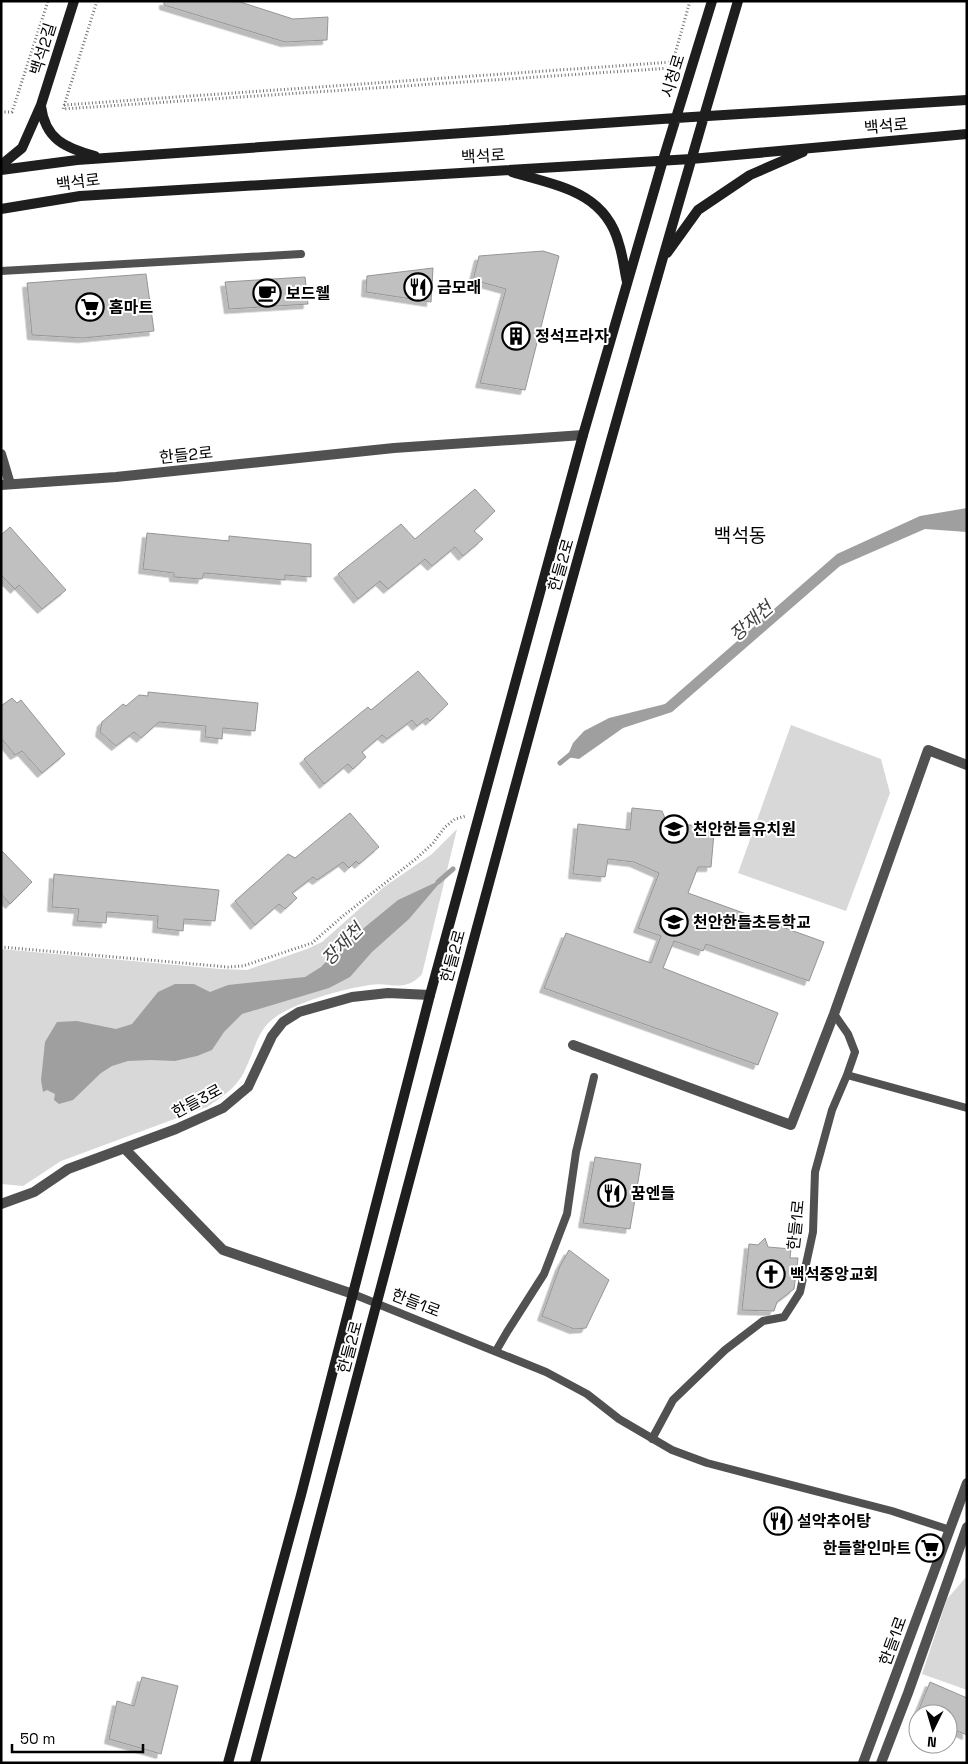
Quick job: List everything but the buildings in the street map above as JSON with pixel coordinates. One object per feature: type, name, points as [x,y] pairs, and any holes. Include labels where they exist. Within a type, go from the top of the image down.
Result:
[{"type":"street","name":"백석2길","points":[[1,165],[22,148],[41,105],[74,1]]},
{"type":"street","name":"시청로","points":[[663,160],[712,1]]},
{"type":"street","points":[[691,159],[738,1]]},
{"type":"street","name":"백석로","points":[[1,170],[106,158],[676,118],[967,100]]},
{"type":"street","points":[[41,105],[43,119],[57,140],[75,151],[106,158]]},
{"type":"street","name":"백석로","points":[[1,209],[80,196],[691,159],[967,134]]},
{"type":"street","points":[[662,260],[698,210],[750,175],[812,148]]},
{"type":"street","name":"한들2로","points":[[255,1763],[506,816],[691,159]]},
{"type":"street","name":"한들2로","points":[[228,1763],[353,1294],[430,995],[583,435],[663,160]]},
{"type":"street","points":[[504,170],[578,192],[605,213],[619,242],[627,284]]},
{"type":"street","name":"한들2로","points":[[5,484],[116,477],[394,448],[583,435]]},
{"type":"street","points":[[1,454],[5,484]]},
{"type":"street","points":[[573,1045],[791,1126],[834,1014],[928,750],[967,765]]},
{"type":"street","name":"한들3로","points":[[3,1202],[34,1192],[68,1169],[176,1129],[223,1108],[248,1087],[272,1036],[283,1022],[299,1012],[352,997],[388,994],[430,995]]},
{"type":"street","points":[[124,1149],[224,1250],[353,1294]]},
{"type":"street","name":"한들1로","points":[[863,1763],[967,1483]]},
{"type":"street","points":[[950,1530],[966,1534]]},
{"type":"street","name":"한들1로","points":[[882,1763],[966,1534]]},
{"type":"lane","points":[[1,271],[301,254]]},
{"type":"lane","name":"한들1로","points":[[652,1439],[673,1400],[726,1350],[763,1321],[784,1317],[800,1292],[813,1232],[815,1172],[832,1110],[855,1052],[848,1034],[834,1014]]},
{"type":"lane","points":[[847,1075],[967,1108]]},
{"type":"lane","points":[[496,1351],[544,1274],[567,1214],[576,1152],[594,1077]]},
{"type":"lane","name":"한들1로","points":[[353,1294],[546,1372],[587,1394],[620,1418],[672,1450],[707,1463],[892,1511],[950,1530]]},
{"type":"path","points":[[1,112],[12,112],[48,1]]},
{"type":"path","points":[[97,1],[64,105],[672,62],[690,1]]},
{"type":"path","points":[[1,947],[228,968],[243,966],[312,943],[417,858],[455,819],[480,812]]},
{"type":"shaded area","points":[[967,508],[967,532],[925,529],[840,566],[672,712],[623,728],[579,759],[567,757],[573,743],[584,731],[609,718],[665,704],[837,554],[920,516]]},
{"type":"shaded area","points":[[791,725],[881,759],[890,793],[846,911],[738,873]]},
{"type":"shaded area","points":[[457,829],[422,974],[415,980],[409,984],[397,986],[377,984],[341,991],[305,1002],[282,1013],[273,1019],[260,1034],[249,1062],[236,1084],[207,1107],[61,1161],[23,1186],[1,1184],[1,949],[247,970],[322,942],[384,887],[432,854]]},
{"type":"shaded area","points":[[443,879],[409,919],[372,952],[350,977],[329,988],[242,1014],[224,1032],[212,1050],[197,1056],[175,1061],[128,1061],[112,1066],[101,1073],[73,1100],[59,1104],[54,1100],[55,1094],[47,1090],[43,1092],[41,1080],[45,1042],[57,1022],[77,1021],[116,1029],[132,1024],[158,992],[175,984],[194,984],[210,992],[228,985],[305,977],[321,967],[337,950],[398,900]]},
{"type":"shaded area","points":[[967,1576],[967,1690],[922,1674],[947,1599]]},
{"type":"waterway","name":"장재천","points":[[560,763],[571,754]]},
{"type":"waterway","name":"장재천","points":[[438,882],[453,869]]},
{"type":"place","name":"금모래","points":[[418,287]]},
{"type":"place","name":"보드웰","points":[[267,293]]},
{"type":"place","name":"홈마트","points":[[90,307]]},
{"type":"place","name":"정석프라자","points":[[516,336]]},
{"type":"place","name":"천안한들유치원","points":[[674,829]]},
{"type":"place","name":"천안한들초등학교","points":[[674,922]]},
{"type":"place","name":"꿈엔들","points":[[612,1193]]},
{"type":"place","name":"백석중앙교회","points":[[771,1274]]},
{"type":"place","name":"설악추어탕","points":[[778,1521]]},
{"type":"place","name":"한들할인마트","points":[[930,1548]]},
{"type":"district","name":"백석동","points":[[740,535]]}]
